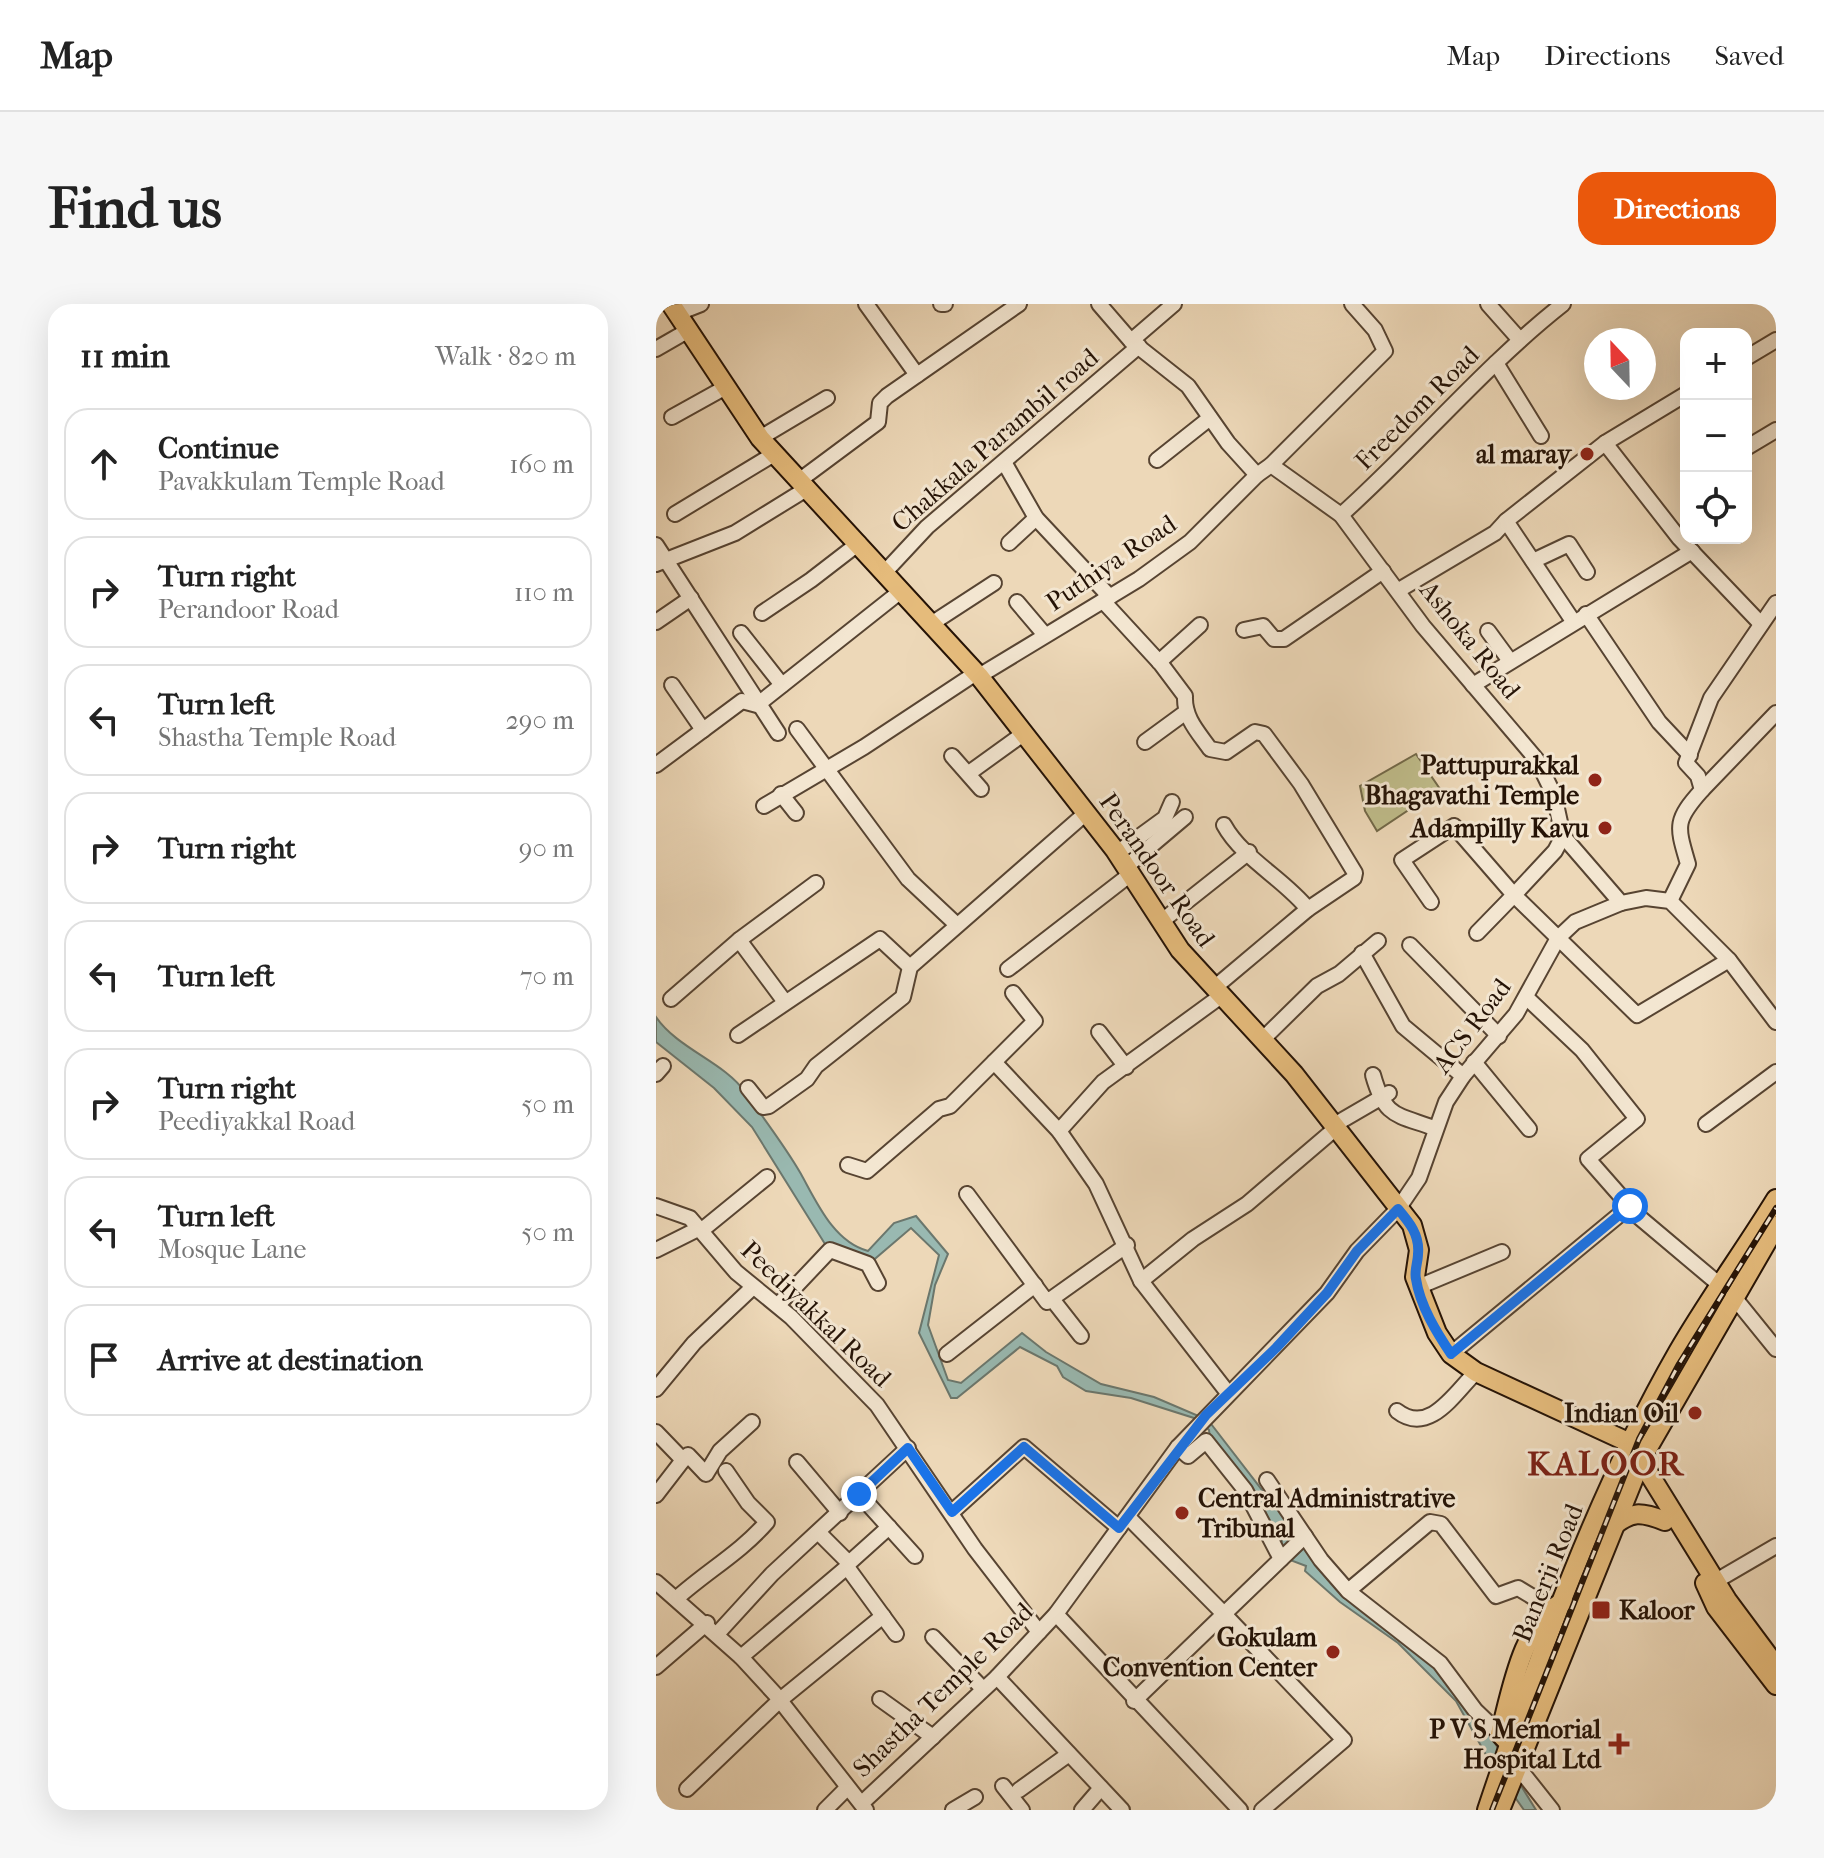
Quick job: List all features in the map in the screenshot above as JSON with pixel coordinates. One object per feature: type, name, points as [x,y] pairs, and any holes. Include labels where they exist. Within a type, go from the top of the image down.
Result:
[{"type":"main road","name":"Perandoor Road","points":[[675,308],[760,438],[977,674],[1125,864],[1180,950],[1263,1039],[1412,1225],[1418,1240],[1415,1277],[1418,1287],[1437,1333],[1451,1354],[1476,1372],[1600,1429],[1633,1459]]},
{"type":"main road","name":"Banerji Road","points":[[1487,1810],[1501,1795],[1517,1766],[1541,1684],[1557,1605],[1666,1396],[1776,1199]]},
{"type":"main road","name":"Banerji Road","points":[[1730,1286],[1776,1226]]},
{"type":"main road","name":"Banerji Road","points":[[1501,1795],[1505,1739],[1541,1684],[1611,1529],[1633,1459]]},
{"type":"main road","points":[[1633,1459],[1665,1521],[1712,1584],[1716,1607],[1776,1666]]},
{"type":"main road","points":[[1633,1459],[1776,1685]]},
{"type":"main road","points":[[1611,1529],[1625,1515],[1642,1512],[1665,1521]]},
{"type":"main road","points":[[1505,1739],[1517,1669],[1536,1624],[1557,1605]]},
{"type":"street","points":[[675,308],[701,304]]},
{"type":"street","points":[[866,304],[917,375]]},
{"type":"street","points":[[661,561],[735,533],[804,484],[878,422],[880,403],[1019,304]]},
{"type":"street","points":[[1099,304],[1135,343],[1188,386],[1257,475],[1271,465],[1385,351],[1375,330],[1353,304]]},
{"type":"street","name":"Chakkala Parambil road","points":[[885,572],[927,527],[1004,462],[1174,304]]},
{"type":"street","points":[[1488,304],[1520,340]]},
{"type":"street","name":"Freedom Road","points":[[1341,515],[1402,461],[1520,340],[1563,304]]},
{"type":"street","points":[[656,349],[689,330]]},
{"type":"street","points":[[1752,354],[1776,340]]},
{"type":"street","points":[[1496,363],[1541,436]]},
{"type":"street","points":[[672,417],[726,387]]},
{"type":"street","points":[[760,438],[827,398]]},
{"type":"street","points":[[1399,590],[1495,533],[1605,443],[1680,398]]},
{"type":"street","points":[[1157,460],[1210,418]]},
{"type":"street","points":[[1752,444],[1776,430]]},
{"type":"street","points":[[1605,443],[1692,551],[1761,624]]},
{"type":"street","points":[[675,514],[774,454]]},
{"type":"street","points":[[1004,462],[1036,518],[1185,696],[1186,712],[1215,752],[1226,752],[1255,732],[1264,734],[1301,784],[1355,873],[1354,878],[1308,909],[1217,992],[1126,1067],[1103,1082],[1059,1131]]},
{"type":"street","name":"Ashoka Road","points":[[1271,465],[1341,515],[1423,626],[1537,760],[1554,795],[1563,836],[1621,903]]},
{"type":"street","name":"Puthiya Road","points":[[764,806],[977,674],[1106,599],[1190,542],[1257,475]]},
{"type":"street","points":[[1009,543],[1036,518]]},
{"type":"street","points":[[1506,521],[1533,561],[1580,617],[1659,722],[1690,755]]},
{"type":"street","points":[[762,613],[859,543]]},
{"type":"street","points":[[1533,561],[1569,544],[1587,572]]},
{"type":"street","points":[[656,545],[661,561],[691,598],[757,705],[778,733]]},
{"type":"street","points":[[1473,685],[1692,551]]},
{"type":"street","points":[[1244,630],[1263,626],[1274,639],[1284,639],[1383,571]]},
{"type":"street","points":[[931,624],[994,583]]},
{"type":"street","points":[[757,705],[901,591]]},
{"type":"street","points":[[656,622],[691,598]]},
{"type":"street","points":[[1017,602],[1045,635]]},
{"type":"street","points":[[1702,790],[1698,776],[1686,763],[1711,698],[1776,603]]},
{"type":"street","points":[[1159,662],[1200,625]]},
{"type":"street","points":[[1488,631],[1510,661]]},
{"type":"street","points":[[741,633],[782,685]]},
{"type":"street","points":[[672,685],[703,730]]},
{"type":"street","points":[[656,765],[742,701],[757,705]]},
{"type":"street","points":[[1145,742],[1186,712]]},
{"type":"street","points":[[1670,901],[1688,864],[1677,829],[1683,810],[1776,713]]},
{"type":"street","points":[[797,729],[908,879],[957,925]]},
{"type":"street","points":[[969,773],[1023,734]]},
{"type":"street","points":[[952,756],[981,789]]},
{"type":"street","points":[[781,794],[796,813]]},
{"type":"street","points":[[1125,864],[1165,818],[1172,802]]},
{"type":"street","points":[[748,1088],[763,1107],[777,1103],[903,997],[910,967],[1086,813]]},
{"type":"street","points":[[1008,969],[1125,864],[1185,817]]},
{"type":"street","points":[[1224,825],[1233,841],[1249,852],[1308,909]]},
{"type":"street","points":[[1431,902],[1402,860],[1454,826],[1514,895],[1637,1015],[1729,960]]},
{"type":"street","points":[[1477,933],[1555,851],[1563,836]]},
{"type":"street","points":[[1162,921],[1249,852]]},
{"type":"street","points":[[671,999],[739,940],[816,883]]},
{"type":"street","points":[[1621,903],[1646,898],[1670,901],[1729,960],[1776,1022]]},
{"type":"street","name":"ACS Road","points":[[1398,1209],[1419,1178],[1434,1128],[1463,1076],[1499,1036],[1526,997],[1558,938],[1575,922],[1621,903]]},
{"type":"street","points":[[738,1035],[880,939],[910,967]]},
{"type":"street","points":[[739,940],[785,1002]]},
{"type":"street","points":[[1263,1039],[1317,986],[1378,941]]},
{"type":"street","points":[[1410,945],[1499,1036]]},
{"type":"street","points":[[1362,953],[1403,1026],[1463,1076]]},
{"type":"street","points":[[848,1165],[867,1171],[939,1109],[950,1106],[1035,1021],[1013,993]]},
{"type":"street","points":[[1526,997],[1582,1050],[1637,1119],[1588,1159],[1630,1206],[1730,1286],[1776,1349]]},
{"type":"street","points":[[1099,1032],[1126,1067]]},
{"type":"street","points":[[994,1062],[1059,1131],[1096,1184],[1127,1245],[1141,1281],[1228,1393]]},
{"type":"street","points":[[1474,1062],[1529,1129]]},
{"type":"street","points":[[1706,1124],[1776,1072]]},
{"type":"street","points":[[1373,1075],[1396,1117],[1434,1128]]},
{"type":"street","points":[[1141,1281],[1193,1239],[1247,1204],[1335,1127],[1384,1096]]},
{"type":"street","points":[[656,1250],[701,1229],[767,1177]]},
{"type":"street","points":[[967,1194],[1047,1302],[1127,1245]]},
{"type":"street","name":"Peediyakkal Road","points":[[656,1206],[690,1218],[752,1288],[778,1305],[877,1405],[975,1549],[1039,1632]]},
{"type":"street","points":[[1451,1354],[1630,1206]]},
{"type":"street","name":"Shastha Temple Road","points":[[864,1807],[997,1677],[1056,1614],[1178,1447],[1327,1293],[1357,1251],[1398,1209]]},
{"type":"street","points":[[778,1305],[830,1250],[868,1264],[878,1283]]},
{"type":"street","points":[[1418,1287],[1502,1252]]},
{"type":"street","points":[[947,1354],[1035,1285]]},
{"type":"street","points":[[656,1389],[694,1343],[752,1288]]},
{"type":"street","points":[[1052,1299],[1081,1336]]},
{"type":"street","points":[[1397,1411],[1410,1421],[1420,1421],[1433,1415],[1476,1372]]},
{"type":"street","points":[[656,1495],[688,1455],[706,1474],[720,1451],[752,1422]]},
{"type":"street","points":[[656,1432],[683,1460]]},
{"type":"street","points":[[1178,1447],[1188,1456],[1206,1441],[1245,1490],[1282,1557]]},
{"type":"street","points":[[952,1512],[1024,1447],[1124,1522],[1224,1614],[1344,1740],[1262,1810]]},
{"type":"street","points":[[656,1667],[712,1628],[819,1533],[908,1448]]},
{"type":"street","points":[[797,1462],[840,1513]]},
{"type":"street","points":[[677,1598],[699,1578],[737,1554],[767,1522],[748,1503],[726,1471]]},
{"type":"street","points":[[1267,1480],[1303,1538],[1348,1591],[1440,1663],[1475,1710],[1505,1739]]},
{"type":"street","points":[[859,1494],[915,1556]]},
{"type":"street","points":[[1348,1591],[1430,1522],[1441,1524],[1496,1596],[1518,1588],[1557,1605]]},
{"type":"street","points":[[819,1533],[849,1563],[889,1527]]},
{"type":"street","points":[[1134,1701],[1303,1538]]},
{"type":"street","points":[[1712,1584],[1776,1546]]},
{"type":"street","points":[[741,1657],[847,1567],[896,1634]]},
{"type":"street","points":[[656,1582],[712,1628],[741,1657],[780,1700],[864,1807]]},
{"type":"street","points":[[1056,1614],[1134,1701],[1240,1810]]},
{"type":"street","points":[[687,1789],[780,1700],[883,1616]]},
{"type":"street","points":[[933,1637],[983,1689]]},
{"type":"street","points":[[997,1677],[1122,1810]]},
{"type":"street","points":[[880,1699],[933,1737]]},
{"type":"street","points":[[1019,1790],[1069,1754]]},
{"type":"street","points":[[1517,1766],[1552,1810]]},
{"type":"street","points":[[1003,1786],[1022,1810]]},
{"type":"street","points":[[825,1810],[847,1788]]},
{"type":"street","points":[[1082,1810],[1101,1788]]},
{"type":"street","points":[[958,1809],[975,1797]]},
{"type":"shaded area","points":[[1416,754],[1440,789],[1377,831],[1365,811],[1360,786]]},
{"type":"water","points":[[656,1017],[676,1038],[736,1081],[788,1153],[820,1209],[845,1239],[868,1251],[894,1223],[916,1216],[948,1254],[935,1285],[928,1325],[948,1380],[961,1383],[1022,1333],[1046,1352],[1101,1384],[1154,1397],[1208,1420],[1272,1503],[1284,1510],[1296,1535],[1432,1660],[1493,1740],[1536,1810],[1524,1810],[1490,1762],[1456,1701],[1398,1643],[1340,1602],[1305,1571],[1306,1566],[1290,1560],[1279,1549],[1282,1541],[1210,1438],[1209,1430],[1197,1419],[1131,1398],[1086,1391],[1063,1377],[1057,1366],[1020,1347],[957,1398],[951,1398],[919,1333],[939,1255],[911,1228],[870,1263],[825,1244],[752,1127],[714,1088],[656,1042]]},
{"type":"railway","points":[[1492,1810],[1639,1439],[1679,1364],[1776,1208]]},
{"type":"place","name":"al maray","points":[[1587,454]]},
{"type":"place","name":"Pattupurakkal Bhagavathi Temple","points":[[1595,780]]},
{"type":"place","name":"Adampilly Kavu","points":[[1605,828]]},
{"type":"place","name":"Indian Oil","points":[[1695,1413]]},
{"type":"place","name":"Central Administrative Tribunal","points":[[1182,1513]]},
{"type":"place","name":"Kaloor","points":[[1601,1610]]},
{"type":"place","name":"Gokulam Convention Center","points":[[1333,1652]]},
{"type":"place","name":"P V S Memorial Hospital Ltd","points":[[1619,1744]]},
{"type":"district","name":"KALOOR","points":[[1606,1464]]},
{"type":"route","points":[[859,1494],[908,1448],[952,1512],[1024,1447],[1119,1528],[1178,1447],[1327,1293],[1357,1251],[1398,1209],[1412,1225],[1418,1240],[1415,1277],[1437,1333],[1451,1354],[1630,1206]]}]
